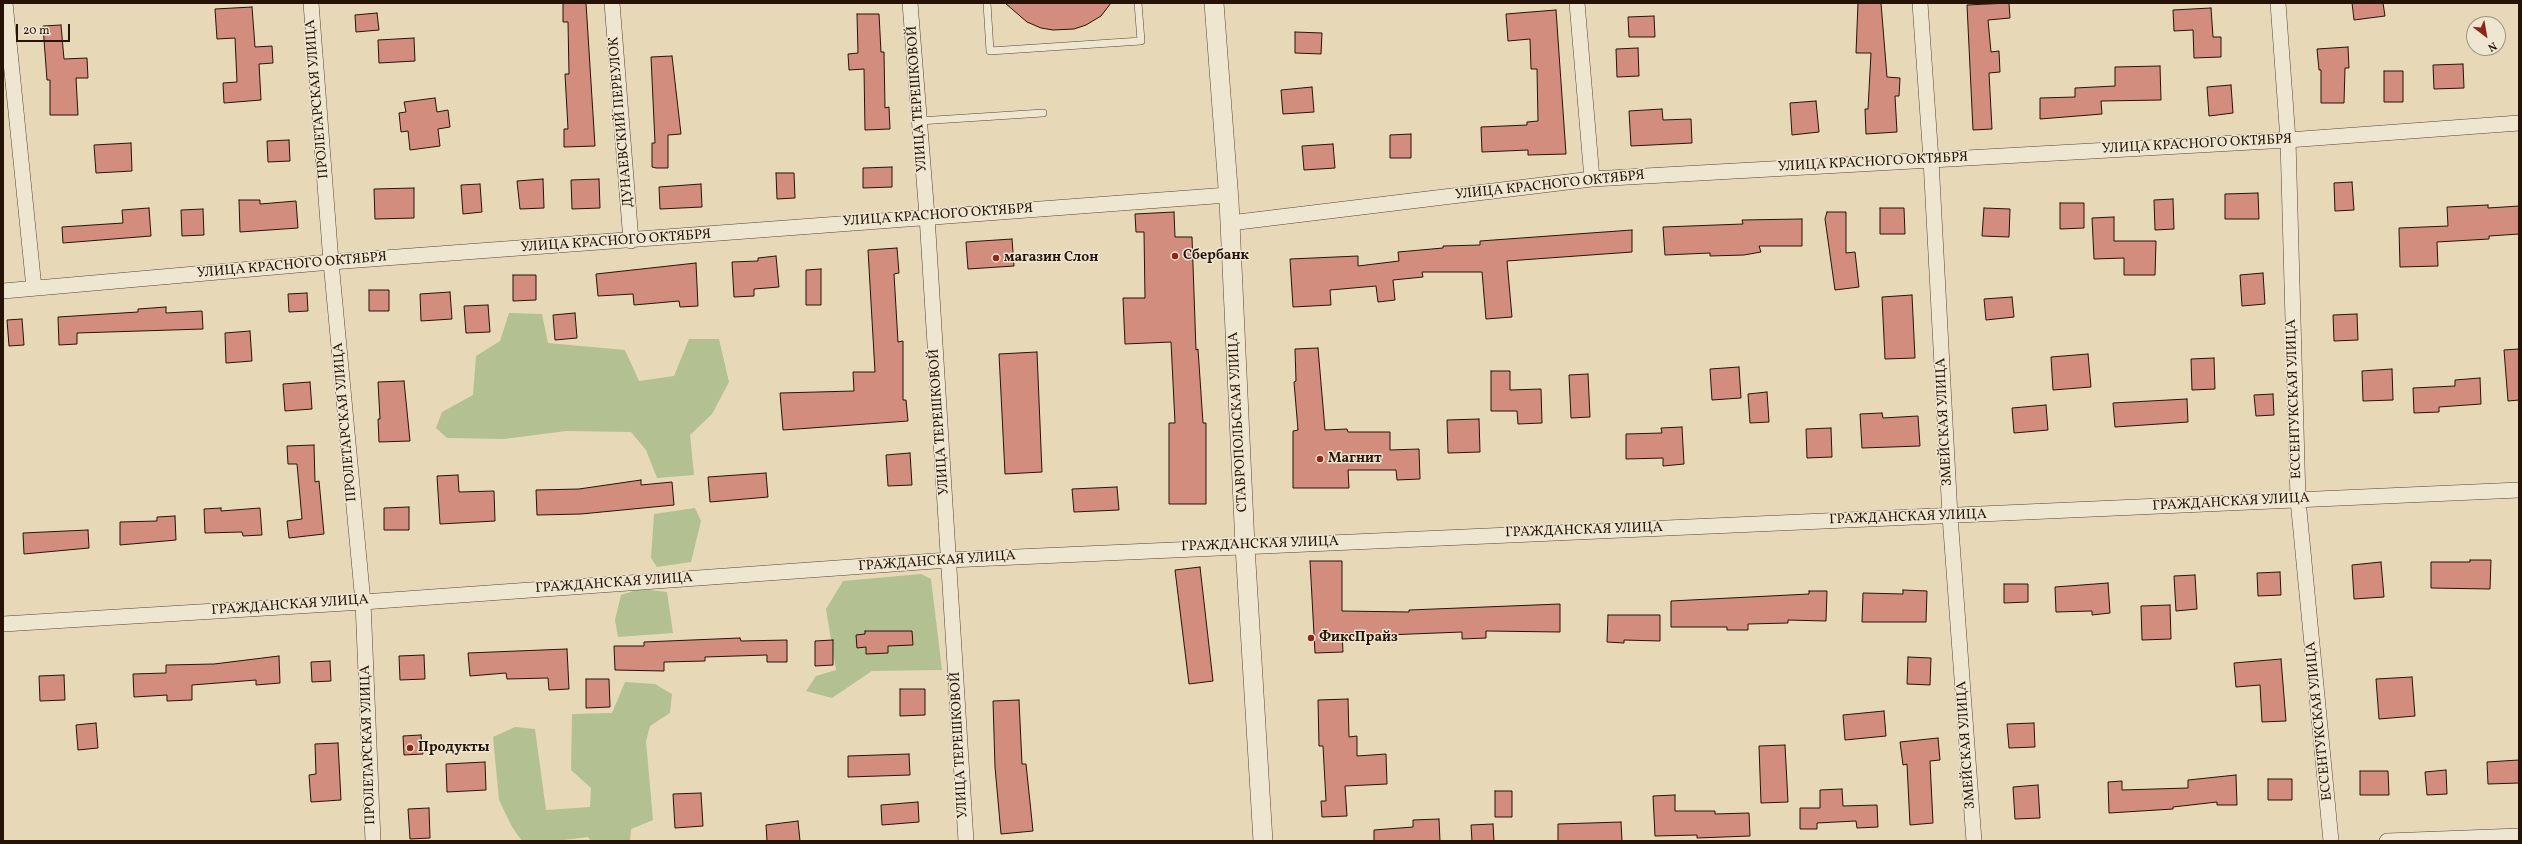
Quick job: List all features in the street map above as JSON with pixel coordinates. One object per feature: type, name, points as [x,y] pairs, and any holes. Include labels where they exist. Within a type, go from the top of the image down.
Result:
[{"type":"street","points":[[5,3],[34,288]]},
{"type":"street","name":"ПРОЛЕТАРСКАЯ УЛИЦА","points":[[311,3],[332,262],[363,602],[373,841]]},
{"type":"street","name":"ДУНАЕВСКИЙ ПЕРЕУЛОК","points":[[612,3],[631,241]]},
{"type":"street","name":"УЛИЦА ТЕРЕШКОВОЙ","points":[[910,3],[927,216],[966,841]]},
{"type":"street","name":"СТАВРОПОЛЬСКАЯ УЛИЦА","points":[[1214,3],[1230,224],[1245,546],[1263,841]]},
{"type":"street","points":[[1577,3],[1592,179]]},
{"type":"street","name":"ЗМЕЙСКАЯ УЛИЦА","points":[[1920,3],[1931,160],[1950,516],[1974,841]]},
{"type":"street","name":"ЕССЕНТУКСКАЯ УЛИЦА","points":[[2278,3],[2288,140],[2298,500],[2331,841]]},
{"type":"street","name":"УЛИЦА КРАСНОГО ОКТЯБРЯ","points":[[1230,224],[1592,179],[2288,140],[2519,123]]},
{"type":"street","name":"УЛИЦА КРАСНОГО ОКТЯБРЯ","points":[[3,291],[332,262],[631,241],[927,216],[1228,195]]},
{"type":"street","name":"ГРАЖДАНСКАЯ УЛИЦА","points":[[3,624],[363,602],[949,560],[2519,490]]},
{"type":"street","points":[[2387,841],[2519,836]]},
{"type":"lane","points":[[987,3],[990,51],[1141,41],[1138,3]]},
{"type":"lane","points":[[919,121],[1043,113]]},
{"type":"green space","points":[[509,313],[542,314],[548,343],[625,350],[639,381],[674,376],[689,339],[719,339],[729,382],[712,414],[690,435],[694,475],[657,478],[646,450],[631,432],[566,431],[504,439],[447,438],[436,428],[442,412],[473,395],[476,356],[500,341]]},
{"type":"green space","points":[[695,508],[701,521],[691,562],[657,567],[651,558],[654,514]]},
{"type":"green space","points":[[921,574],[931,579],[942,670],[872,671],[832,698],[806,691],[816,676],[836,670],[826,609],[843,581]]},
{"type":"green space","points":[[640,589],[667,592],[673,633],[618,637],[615,620],[621,595]]},
{"type":"green space","points":[[625,682],[655,684],[672,694],[670,713],[650,726],[646,741],[653,820],[631,829],[630,841],[591,841],[588,837],[555,841],[522,841],[512,827],[499,800],[493,737],[515,727],[535,729],[546,810],[590,807],[591,788],[571,770],[572,714],[612,713]]},
{"type":"building","points":[[563,3],[586,3],[595,146],[564,147],[564,129],[568,129],[565,74],[569,74],[568,22],[563,22]]},
{"type":"building","points":[[1005,3],[1111,3],[1101,16],[1086,25],[1074,29],[1053,30],[1041,28],[1027,22]]},
{"type":"building","points":[[1858,3],[1881,3],[1887,77],[1900,78],[1899,96],[1895,96],[1897,132],[1866,134],[1865,109],[1868,109],[1871,53],[1856,53]]},
{"type":"building","points":[[2009,3],[2010,18],[1988,20],[1991,52],[1999,51],[2000,72],[1989,73],[1992,129],[1973,130],[1967,5]]},
{"type":"building","points":[[2352,3],[2383,3],[2385,16],[2354,20]]},
{"type":"building","points":[[252,7],[255,47],[272,46],[273,63],[259,64],[261,100],[224,103],[223,83],[237,82],[235,38],[217,39],[215,9]]},
{"type":"building","points":[[2211,8],[2213,37],[2221,37],[2221,57],[2194,58],[2193,30],[2174,31],[2173,10]]},
{"type":"building","points":[[1556,10],[1566,154],[1528,155],[1528,150],[1482,152],[1481,127],[1527,125],[1527,122],[1538,121],[1537,69],[1531,69],[1530,39],[1508,41],[1506,14]]},
{"type":"building","points":[[377,13],[379,30],[356,32],[355,15]]},
{"type":"building","points":[[857,14],[879,14],[881,52],[884,52],[885,108],[889,107],[890,129],[865,130],[864,69],[849,70],[848,54],[858,53]]},
{"type":"building","points":[[1654,16],[1655,37],[1629,37],[1628,17]]},
{"type":"building","points":[[61,25],[64,59],[87,58],[88,78],[76,78],[78,115],[50,115],[50,80],[47,80],[43,26]]},
{"type":"building","points":[[1295,32],[1322,33],[1321,54],[1295,53]]},
{"type":"building","points":[[414,38],[415,61],[379,63],[378,40]]},
{"type":"building","points":[[2348,47],[2349,68],[2345,68],[2344,103],[2321,103],[2321,70],[2319,70],[2317,49]]},
{"type":"building","points":[[1638,48],[1639,76],[1617,77],[1616,49]]},
{"type":"building","points":[[672,56],[681,134],[668,135],[668,168],[656,168],[652,167],[652,143],[655,143],[651,57]]},
{"type":"building","points":[[2463,64],[2464,88],[2434,89],[2433,65]]},
{"type":"building","points":[[2160,66],[2161,100],[2101,101],[2102,114],[2040,119],[2040,98],[2075,97],[2075,88],[2115,86],[2115,67]]},
{"type":"building","points":[[2384,71],[2403,71],[2403,102],[2384,102]]},
{"type":"building","points":[[2231,85],[2233,113],[2209,116],[2207,87]]},
{"type":"building","points":[[1312,87],[1314,112],[1283,114],[1281,90]]},
{"type":"building","points":[[435,98],[437,112],[448,110],[450,127],[438,129],[440,146],[410,150],[408,131],[401,132],[399,113],[406,112],[404,102]]},
{"type":"building","points":[[1816,101],[1819,132],[1792,135],[1790,103]]},
{"type":"building","points":[[1662,109],[1663,120],[1691,119],[1692,143],[1631,146],[1629,111]]},
{"type":"building","points":[[1411,134],[1411,158],[1390,158],[1390,135]]},
{"type":"building","points":[[289,140],[290,161],[268,162],[267,141]]},
{"type":"building","points":[[131,143],[132,171],[96,173],[94,145]]},
{"type":"building","points":[[1333,144],[1335,168],[1304,170],[1302,146]]},
{"type":"building","points":[[892,167],[892,187],[863,188],[863,168]]},
{"type":"building","points":[[776,173],[794,173],[795,198],[777,199]]},
{"type":"building","points":[[543,179],[544,208],[520,209],[517,181]]},
{"type":"building","points":[[599,179],[600,208],[572,209],[571,180]]},
{"type":"building","points":[[2352,182],[2354,210],[2335,211],[2334,183]]},
{"type":"building","points":[[480,184],[482,212],[463,214],[461,185]]},
{"type":"building","points":[[701,184],[702,207],[660,209],[659,187]]},
{"type":"building","points":[[414,188],[414,218],[375,219],[374,189]]},
{"type":"building","points":[[2258,193],[2259,219],[2225,219],[2225,194]]},
{"type":"building","points":[[2173,199],[2174,229],[2155,230],[2154,200]]},
{"type":"building","points":[[239,200],[260,200],[260,204],[296,201],[298,228],[240,232]]},
{"type":"building","points":[[2060,203],[2084,203],[2084,228],[2060,229]]},
{"type":"building","points":[[2488,205],[2488,208],[2519,206],[2519,234],[2489,236],[2489,239],[2437,242],[2438,266],[2400,267],[2399,228],[2448,226],[2447,207]]},
{"type":"building","points":[[149,208],[151,236],[63,243],[62,227],[123,223],[122,210]]},
{"type":"building","points":[[1880,208],[1904,208],[1905,234],[1880,234]]},
{"type":"building","points":[[1984,208],[2010,209],[2009,237],[1982,236]]},
{"type":"building","points":[[203,209],[204,235],[182,236],[181,210]]},
{"type":"building","points":[[1174,212],[1175,237],[1192,237],[1196,350],[1198,349],[1203,423],[1206,423],[1206,504],[1169,504],[1169,423],[1175,423],[1171,342],[1125,344],[1123,298],[1145,298],[1144,232],[1136,232],[1135,214]]},
{"type":"building","points":[[1827,212],[1846,212],[1846,253],[1855,252],[1859,287],[1835,290],[1825,219]]},
{"type":"building","points":[[2114,217],[2114,241],[2156,241],[2155,275],[2124,275],[2124,258],[2094,259],[2092,218]]},
{"type":"building","points":[[1802,219],[1802,246],[1759,246],[1761,252],[1744,255],[1710,256],[1710,253],[1665,255],[1663,227],[1743,224],[1742,220]]},
{"type":"building","points":[[1632,230],[1632,252],[1507,261],[1512,317],[1486,319],[1482,272],[1422,272],[1423,277],[1393,280],[1395,300],[1378,302],[1376,286],[1330,290],[1331,305],[1293,307],[1290,259],[1358,256],[1358,266],[1399,261],[1398,252],[1443,248],[1443,246],[1480,245],[1480,241]]},
{"type":"building","points":[[1012,239],[1014,266],[968,269],[966,242]]},
{"type":"building","points":[[897,248],[899,273],[894,274],[898,342],[903,341],[903,400],[906,400],[908,421],[783,430],[780,393],[854,391],[853,372],[875,372],[868,250]]},
{"type":"building","points":[[776,256],[779,287],[754,289],[754,296],[734,297],[732,262],[758,261],[758,258]]},
{"type":"building","points":[[696,263],[698,306],[680,307],[679,301],[634,305],[633,294],[598,296],[596,274]]},
{"type":"building","points":[[821,269],[821,305],[806,305],[806,270]]},
{"type":"building","points":[[2263,273],[2265,304],[2242,306],[2240,275]]},
{"type":"building","points":[[513,275],[536,275],[536,300],[513,301]]},
{"type":"building","points":[[369,290],[389,290],[389,311],[369,311]]},
{"type":"building","points":[[450,292],[452,319],[421,321],[420,294]]},
{"type":"building","points":[[307,293],[308,311],[289,312],[288,294]]},
{"type":"building","points":[[1912,295],[1915,358],[1885,359],[1882,297]]},
{"type":"building","points":[[2012,297],[2014,317],[1986,320],[1984,299]]},
{"type":"building","points":[[488,305],[490,332],[466,333],[464,306]]},
{"type":"building","points":[[166,307],[166,313],[202,311],[203,329],[77,333],[77,344],[59,345],[58,317],[138,312],[138,309]]},
{"type":"building","points":[[575,313],[577,338],[555,340],[553,315]]},
{"type":"building","points":[[2357,314],[2358,340],[2334,341],[2333,315]]},
{"type":"building","points":[[22,319],[24,345],[9,346],[7,320]]},
{"type":"building","points":[[250,331],[252,361],[226,363],[225,333]]},
{"type":"building","points":[[1318,348],[1325,430],[1347,429],[1348,432],[1390,432],[1390,450],[1419,449],[1420,479],[1397,480],[1396,470],[1348,470],[1349,488],[1293,488],[1293,431],[1298,430],[1294,382],[1296,381],[1295,349]]},
{"type":"building","points":[[2519,349],[2519,400],[2508,401],[2504,350]]},
{"type":"building","points":[[1037,352],[1042,472],[1005,474],[999,354]]},
{"type":"building","points":[[2088,354],[2091,387],[2053,390],[2051,357]]},
{"type":"building","points":[[2214,358],[2215,389],[2192,390],[2191,359]]},
{"type":"building","points":[[1739,367],[1741,398],[1712,400],[1710,369]]},
{"type":"building","points":[[2392,369],[2393,400],[2363,401],[2362,371]]},
{"type":"building","points":[[1491,371],[1510,371],[1510,390],[1541,389],[1542,423],[1518,424],[1517,411],[1491,411]]},
{"type":"building","points":[[1588,374],[1590,417],[1571,418],[1569,375]]},
{"type":"building","points":[[2480,378],[2481,404],[2439,407],[2439,412],[2414,413],[2413,388],[2455,386],[2455,380]]},
{"type":"building","points":[[404,381],[410,441],[379,442],[378,419],[380,419],[378,382]]},
{"type":"building","points":[[310,382],[312,409],[285,411],[283,384]]},
{"type":"building","points":[[1767,392],[1769,422],[1750,423],[1748,394]]},
{"type":"building","points":[[2273,394],[2274,415],[2256,416],[2254,395]]},
{"type":"building","points":[[2187,399],[2188,422],[2115,427],[2113,403]]},
{"type":"building","points":[[2046,405],[2048,430],[2014,433],[2012,408]]},
{"type":"building","points":[[1882,413],[1883,418],[1918,416],[1920,446],[1862,448],[1860,414]]},
{"type":"building","points":[[1479,419],[1480,452],[1448,453],[1447,420]]},
{"type":"building","points":[[1682,427],[1684,464],[1663,466],[1663,458],[1626,459],[1626,434],[1662,433],[1661,428]]},
{"type":"building","points":[[1831,428],[1832,457],[1807,458],[1806,429]]},
{"type":"building","points":[[314,445],[315,482],[319,481],[324,534],[289,538],[287,521],[302,519],[297,464],[288,464],[287,446]]},
{"type":"building","points":[[910,453],[912,485],[888,486],[886,455]]},
{"type":"building","points":[[766,473],[768,497],[710,502],[708,477]]},
{"type":"building","points":[[458,475],[459,492],[494,491],[495,521],[440,524],[437,476]]},
{"type":"building","points":[[641,480],[641,485],[672,482],[674,505],[581,514],[537,515],[536,490],[579,489]]},
{"type":"building","points":[[1117,487],[1119,510],[1074,512],[1072,489]]},
{"type":"building","points":[[409,507],[409,530],[384,530],[384,508]]},
{"type":"building","points":[[221,508],[221,511],[260,508],[262,535],[243,536],[242,532],[205,533],[204,509]]},
{"type":"building","points":[[175,516],[176,540],[120,545],[120,522],[157,521],[157,517]]},
{"type":"building","points":[[88,530],[89,548],[24,554],[23,533]]},
{"type":"building","points":[[2470,560],[2491,560],[2490,589],[2431,588],[2431,562],[2470,562]]},
{"type":"building","points":[[1310,561],[1342,561],[1342,611],[1409,612],[1409,610],[1560,604],[1560,632],[1486,631],[1486,638],[1462,639],[1462,632],[1386,635],[1342,633],[1343,652],[1315,653]]},
{"type":"building","points":[[2381,562],[2384,597],[2354,599],[2352,565]]},
{"type":"building","points":[[1200,567],[1213,681],[1189,684],[1175,570]]},
{"type":"building","points":[[2280,572],[2281,595],[2258,596],[2257,573]]},
{"type":"building","points":[[2195,575],[2197,609],[2176,611],[2174,576]]},
{"type":"building","points":[[2108,583],[2110,613],[2092,615],[2092,611],[2056,612],[2055,587]]},
{"type":"building","points":[[2004,584],[2028,584],[2028,602],[2004,603]]},
{"type":"building","points":[[1903,590],[1927,591],[1926,622],[1862,622],[1863,593],[1903,594]]},
{"type":"building","points":[[1809,591],[1827,591],[1826,621],[1788,620],[1788,623],[1748,624],[1748,630],[1727,630],[1727,627],[1671,627],[1671,601],[1809,594]]},
{"type":"building","points":[[2170,605],[2171,639],[2142,640],[2141,606]]},
{"type":"building","points":[[1608,615],[1660,615],[1660,641],[1624,640],[1624,643],[1607,642]]},
{"type":"building","points":[[865,631],[912,631],[913,645],[888,646],[888,653],[866,654],[866,647],[857,648],[856,635],[865,634]]},
{"type":"building","points":[[740,638],[741,641],[787,640],[787,662],[767,662],[767,655],[705,657],[705,661],[664,662],[664,671],[615,670],[614,646],[644,646],[644,642]]},
{"type":"building","points":[[833,640],[833,665],[815,666],[815,641]]},
{"type":"building","points":[[567,649],[569,689],[549,690],[548,678],[507,679],[506,673],[470,676],[468,653]]},
{"type":"building","points":[[424,655],[425,679],[400,680],[399,656]]},
{"type":"building","points":[[279,656],[280,683],[256,685],[256,680],[192,685],[192,700],[167,701],[167,695],[134,697],[133,674],[166,673],[166,665],[214,664]]},
{"type":"building","points":[[1908,657],[1931,658],[1930,685],[1907,684]]},
{"type":"building","points":[[2281,659],[2286,721],[2262,722],[2260,685],[2236,687],[2234,663]]},
{"type":"building","points":[[330,661],[331,681],[312,682],[311,662]]},
{"type":"building","points":[[64,675],[65,700],[40,701],[39,676]]},
{"type":"building","points":[[2412,677],[2415,716],[2379,719],[2376,679]]},
{"type":"building","points":[[586,679],[609,679],[610,707],[586,708]]},
{"type":"building","points":[[900,689],[925,689],[925,715],[900,716]]},
{"type":"building","points":[[1348,699],[1349,737],[1357,736],[1357,756],[1386,754],[1387,784],[1345,786],[1347,816],[1322,817],[1321,801],[1326,801],[1323,746],[1319,746],[1318,700]]},
{"type":"building","points":[[1019,700],[1022,764],[1026,764],[1033,831],[1001,834],[995,767],[993,701]]},
{"type":"building","points":[[1884,711],[1886,736],[1845,740],[1843,715]]},
{"type":"building","points":[[96,723],[98,748],[78,750],[76,725]]},
{"type":"building","points":[[2034,723],[2035,747],[2009,748],[2007,724]]},
{"type":"building","points":[[421,735],[423,754],[404,755],[403,736]]},
{"type":"building","points":[[1938,738],[1940,760],[1930,761],[1933,823],[1910,825],[1907,764],[1903,765],[1900,742]]},
{"type":"building","points":[[338,743],[341,800],[311,802],[309,775],[316,774],[315,744]]},
{"type":"building","points":[[1785,745],[1788,802],[1761,803],[1759,746]]},
{"type":"building","points":[[909,754],[910,775],[848,777],[848,756]]},
{"type":"building","points":[[2519,760],[2519,783],[2488,784],[2487,762]]},
{"type":"building","points":[[485,762],[486,790],[447,792],[446,764]]},
{"type":"building","points":[[2446,770],[2447,794],[2427,795],[2425,772]]},
{"type":"building","points":[[2360,771],[2388,771],[2389,795],[2360,795]]},
{"type":"building","points":[[2236,775],[2237,805],[2217,805],[2217,802],[2173,807],[2173,809],[2109,813],[2108,782],[2122,781],[2122,790],[2188,788],[2188,780]]},
{"type":"building","points":[[2268,779],[2292,779],[2292,800],[2268,800]]},
{"type":"building","points":[[2038,785],[2040,818],[2015,819],[2013,787]]},
{"type":"building","points":[[1842,789],[1843,806],[1877,805],[1878,827],[1857,828],[1856,821],[1817,823],[1817,829],[1800,829],[1800,808],[1820,808],[1820,790]]},
{"type":"building","points":[[1495,791],[1512,791],[1512,817],[1495,817]]},
{"type":"building","points":[[701,793],[703,826],[675,828],[673,794]]},
{"type":"building","points":[[1675,795],[1675,811],[1715,811],[1715,814],[1749,813],[1750,836],[1697,838],[1697,835],[1655,836],[1653,796]]},
{"type":"building","points":[[918,802],[919,822],[882,825],[881,805]]},
{"type":"building","points":[[429,808],[430,838],[410,839],[408,809]]},
{"type":"building","points":[[1439,819],[1440,841],[1374,841],[1374,830],[1413,827],[1413,820]]},
{"type":"building","points":[[798,821],[800,841],[767,841],[766,825]]},
{"type":"building","points":[[1621,822],[1622,841],[1558,841],[1558,824]]},
{"type":"building","points":[[1493,824],[1494,841],[1472,841],[1471,825]]},
{"type":"place","name":"Сбербанк","points":[[1175,256]]},
{"type":"place","name":"магазин Слон","points":[[996,258]]},
{"type":"place","name":"Магнит","points":[[1320,459]]},
{"type":"place","name":"ФиксПрайз","points":[[1311,638]]},
{"type":"place","name":"Продукты","points":[[410,748]]}]
